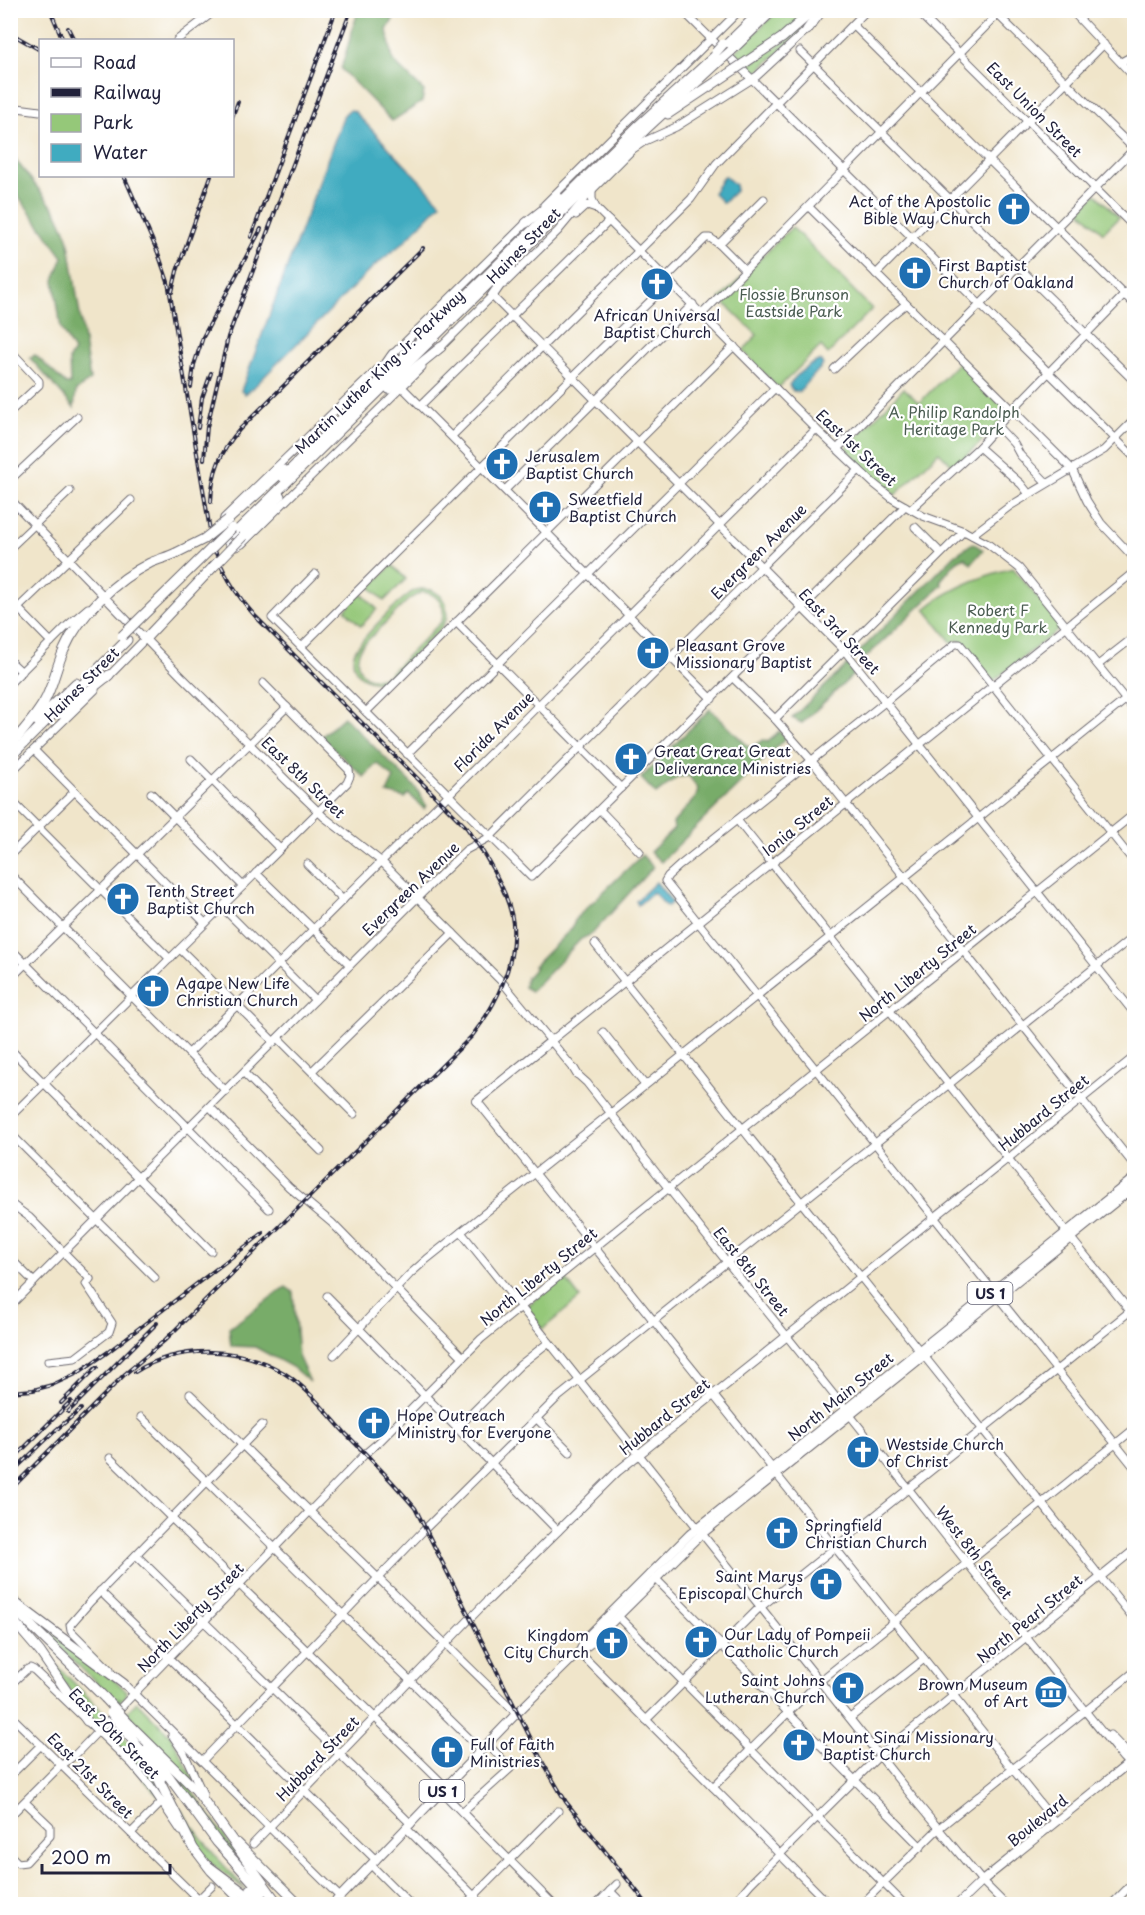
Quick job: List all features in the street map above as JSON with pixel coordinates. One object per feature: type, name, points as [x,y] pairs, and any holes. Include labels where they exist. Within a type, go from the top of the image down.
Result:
[{"type":"highway","points":[[723,51],[756,10]]},
{"type":"highway","name":"Martin Luther King Jr. Parkway","points":[[234,529],[334,437],[646,129],[762,10]]},
{"type":"highway","name":"Martin Luther King Jr. Parkway","points":[[234,529],[273,479],[301,458],[586,177],[693,76],[773,10]]},
{"type":"highway","points":[[646,129],[782,38],[814,10]]},
{"type":"highway","points":[[807,30],[824,10]]},
{"type":"highway","points":[[526,223],[586,177]]},
{"type":"highway","points":[[492,296],[537,236]]},
{"type":"highway","points":[[350,421],[441,346]]},
{"type":"highway","points":[[354,405],[393,354]]},
{"type":"highway","points":[[10,747],[45,700],[64,649],[73,632],[90,610],[139,569],[204,539],[234,529]]},
{"type":"highway","points":[[145,639],[214,566],[234,529]]},
{"type":"highway","points":[[10,747],[234,529]]},
{"type":"highway","points":[[10,757],[124,638]]},
{"type":"highway","points":[[34,734],[109,675]]},
{"type":"highway","points":[[10,1599],[124,1684]]},
{"type":"highway","points":[[10,1605],[127,1727],[217,1842],[276,1905]]},
{"type":"highway","points":[[10,1615],[103,1700]]},
{"type":"highway","points":[[10,1615],[40,1652],[87,1721]]},
{"type":"highway","points":[[127,1727],[221,1856],[266,1905]]},
{"type":"highway","points":[[127,1727],[189,1782],[214,1813],[276,1905]]},
{"type":"highway","points":[[157,1770],[158,1778],[192,1846]]},
{"type":"highway","points":[[208,1866],[259,1905]]},
{"type":"main road","name":"Ionia Street","points":[[477,1101],[551,1041]]},
{"type":"main road","name":"North Main Street","points":[[579,1652],[587,1637],[675,1547],[700,1530],[996,1294],[1069,1235],[1134,1178]]},
{"type":"main road","name":"North Main Street","points":[[1069,1235],[1134,1187]]},
{"type":"main road","name":"Hubbard Street","points":[[488,1600],[614,1475],[787,1336]]},
{"type":"main road","name":"North Main Street","points":[[337,1902],[484,1747],[618,1616],[700,1530]]},
{"type":"main road","name":"Boulevard","points":[[958,1905],[982,1881],[1133,1763]]},
{"type":"main road","points":[[214,1813],[243,1848],[299,1905]]},
{"type":"main road","name":"East 20th Street","points":[[192,1846],[244,1905]]},
{"type":"street","points":[[178,39],[216,10]]},
{"type":"street","points":[[682,10],[1134,457]]},
{"type":"street","name":"Haines Street","points":[[740,10],[393,354],[226,515],[222,525],[229,545],[234,548],[242,544],[558,231],[593,189],[638,146],[676,127],[752,79],[807,30]]},
{"type":"street","points":[[452,436],[691,199],[716,165],[867,10]]},
{"type":"street","name":"East Union Street","points":[[916,10],[1134,227]]},
{"type":"street","points":[[1130,10],[1134,19]]},
{"type":"street","points":[[1074,11],[1134,77]]},
{"type":"street","points":[[683,314],[702,314],[998,12],[1134,149],[837,449]]},
{"type":"street","points":[[853,25],[1134,304]]},
{"type":"street","points":[[876,274],[1104,44]]},
{"type":"street","points":[[800,51],[1134,381]]},
{"type":"street","points":[[1121,62],[1134,55]]},
{"type":"street","points":[[10,107],[39,111]]},
{"type":"street","points":[[593,189],[591,199],[596,208]]},
{"type":"street","points":[[719,244],[764,199]]},
{"type":"street","points":[[558,231],[584,207],[589,205],[596,208]]},
{"type":"street","points":[[809,207],[1072,469],[1087,501],[1101,523],[1133,553]]},
{"type":"street","name":"East 1st Street","points":[[596,208],[816,429],[885,493],[908,508],[972,535],[997,550],[1019,568],[1134,710]]},
{"type":"street","points":[[421,405],[609,221]]},
{"type":"street","points":[[301,647],[572,377],[706,238],[712,238],[745,270]]},
{"type":"street","points":[[315,574],[272,618],[531,877],[802,609],[908,508],[979,447],[1134,285]]},
{"type":"street","name":"East 3rd Street","points":[[492,296],[844,650],[1134,1013]]},
{"type":"street","points":[[505,490],[693,304]]},
{"type":"street","points":[[834,369],[886,319],[906,304]]},
{"type":"street","points":[[366,712],[734,346]]},
{"type":"street","points":[[10,350],[39,381],[39,385],[10,412]]},
{"type":"street","points":[[402,387],[712,699]]},
{"type":"street","points":[[407,754],[775,388]]},
{"type":"street","points":[[10,480],[77,417]]},
{"type":"street","points":[[972,535],[1010,506],[1104,450],[1134,420]]},
{"type":"street","points":[[998,427],[1014,444],[1020,455],[1047,483]]},
{"type":"street","name":"Florida Avenue","points":[[189,1053],[816,429]]},
{"type":"street","points":[[979,447],[1021,484],[1029,494]]},
{"type":"street","name":"Evergreen Avenue","points":[[10,1306],[418,897],[466,850],[490,837],[859,470]]},
{"type":"street","points":[[10,548],[70,491]]},
{"type":"street","name":"East 8th Street","points":[[10,500],[318,812],[382,862],[513,994],[583,1085],[635,1144],[848,1412]]},
{"type":"street","points":[[18,608],[131,500]]},
{"type":"street","points":[[915,526],[941,553]]},
{"type":"street","points":[[775,719],[964,531]]},
{"type":"street","name":"Ionia Street","points":[[551,1041],[1134,572]]},
{"type":"street","points":[[10,683],[84,611],[104,597]]},
{"type":"street","points":[[10,600],[51,642]]},
{"type":"street","points":[[456,622],[621,788]]},
{"type":"street","points":[[1098,665],[1134,637]]},
{"type":"street","name":"Haines Street","points":[[10,773],[145,639]]},
{"type":"street","points":[[1134,862],[960,644],[955,644],[679,866],[666,881],[1134,1467]]},
{"type":"street","points":[[10,661],[22,672]]},
{"type":"street","points":[[734,678],[812,761],[1134,1165]]},
{"type":"street","points":[[10,1117],[347,783],[350,776],[349,770],[263,683]]},
{"type":"street","points":[[334,1355],[427,1259],[1134,693]]},
{"type":"street","points":[[10,979],[286,707]]},
{"type":"street","points":[[10,723],[10,730]]},
{"type":"street","points":[[34,750],[206,923]]},
{"type":"street","points":[[191,759],[280,849]]},
{"type":"street","points":[[10,855],[75,791]]},
{"type":"street","points":[[151,793],[243,886]]},
{"type":"street","points":[[10,799],[170,959]]},
{"type":"street","points":[[600,810],[640,852]]},
{"type":"street","name":"North Liberty Street","points":[[10,1816],[98,1731],[366,1454],[481,1339],[1134,814]]},
{"type":"street","points":[[646,1720],[761,1607],[1133,1312],[737,820]]},
{"type":"street","points":[[307,864],[343,900]]},
{"type":"street","points":[[256,873],[350,965]]},
{"type":"street","points":[[10,874],[226,1091]]},
{"type":"street","points":[[222,907],[315,1000]]},
{"type":"street","points":[[312,1071],[453,933]]},
{"type":"street","points":[[202,1760],[536,1418],[580,1380],[1134,936]]},
{"type":"street","points":[[595,944],[1134,1619]]},
{"type":"street","points":[[10,948],[269,1209]]},
{"type":"street","points":[[180,949],[237,1005],[312,1071],[354,1114]]},
{"type":"street","points":[[603,1032],[645,1085]]},
{"type":"street","points":[[10,1048],[211,1251]]},
{"type":"street","name":"Hubbard Street","points":[[787,1336],[1134,1057]]},
{"type":"street","points":[[244,1073],[321,1151]]},
{"type":"street","points":[[477,1101],[1055,1822]]},
{"type":"street","points":[[210,1107],[289,1187],[332,1223],[463,1357]]},
{"type":"street","points":[[10,1133],[155,1278]]},
{"type":"street","points":[[10,1203],[29,1217],[90,1279],[86,1284],[112,1323],[109,1332],[75,1358],[48,1361]]},
{"type":"street","points":[[461,1232],[820,1681],[982,1881],[1005,1905]]},
{"type":"street","points":[[10,1258],[34,1282]]},
{"type":"street","points":[[327,1296],[558,1531]]},
{"type":"street","points":[[457,1428],[520,1365],[549,1342]]},
{"type":"street","points":[[190,1394],[517,1714]]},
{"type":"street","name":"West 8th Street","points":[[848,1412],[1087,1710],[1133,1763]]},
{"type":"street","points":[[141,1417],[410,1681],[511,1768],[462,1812]]},
{"type":"street","points":[[536,1418],[570,1452]]},
{"type":"street","points":[[262,1425],[100,1591],[70,1625],[71,1631],[269,1827],[337,1902]]},
{"type":"street","points":[[713,1787],[820,1681],[1134,1429]]},
{"type":"street","points":[[110,1458],[375,1718],[553,1905]]},
{"type":"street","name":"North Pearl Street","points":[[733,1905],[779,1854],[880,1755],[1134,1550]]},
{"type":"street","points":[[136,1555],[340,1754],[482,1905]]},
{"type":"street","points":[[655,1578],[921,1847]]},
{"type":"street","points":[[100,1591],[304,1791],[373,1862],[410,1905]]},
{"type":"street","name":"Hubbard Street","points":[[253,1844],[488,1600]]},
{"type":"street","points":[[618,1616],[904,1905]]},
{"type":"street","points":[[579,1652],[829,1905]]},
{"type":"street","points":[[850,1718],[924,1659]]},
{"type":"street","name":"East 20th Street","points":[[17,1678],[30,1668],[98,1731],[140,1773],[192,1846]]},
{"type":"street","points":[[10,1672],[17,1678],[10,1685]]},
{"type":"street","points":[[862,1905],[939,1828],[1134,1672]]},
{"type":"street","points":[[153,1713],[181,1749],[214,1813]]},
{"type":"street","name":"East 21st Street","points":[[10,1715],[199,1903]]},
{"type":"street","points":[[10,1776],[41,1744]]},
{"type":"street","points":[[10,1855],[18,1863],[26,1862],[51,1836],[50,1826],[25,1802]]},
{"type":"street","points":[[131,1833],[162,1802]]},
{"type":"street","points":[[466,1905],[558,1811]]},
{"type":"street","points":[[1112,1905],[1134,1882]]},
{"type":"street","points":[[597,1905],[617,1884]]},
{"type":"street","points":[[199,1903],[212,1886]]},
{"type":"street","points":[[610,1891],[623,1905]]},
{"type":"green space","points":[[358,11],[398,11],[387,30],[393,61],[424,91],[422,102],[392,121],[341,69]]},
{"type":"green space","points":[[778,11],[812,11],[741,62],[733,54]]},
{"type":"green space","points":[[808,23],[754,75],[750,73],[746,66]]},
{"type":"green space","points":[[10,153],[56,211],[68,237],[90,380],[76,391],[74,408],[30,358],[35,355],[66,384],[70,384],[69,359],[74,351],[61,329],[54,280],[63,257],[11,186]]},
{"type":"green space","points":[[1096,194],[1119,217],[1103,233],[1080,210]]},
{"type":"green space","name":"Flossie Brunson Eastside Park","points":[[792,227],[872,309],[828,354],[821,346],[778,388],[743,351],[757,335],[720,299]]},
{"type":"green space","name":"A. Philip Randolph Heritage Park","points":[[960,361],[1011,410],[954,467],[939,452],[895,495],[871,476],[847,447],[904,388],[919,403]]},
{"type":"green space","points":[[973,543],[983,550],[971,564],[964,557],[956,562],[941,580],[942,585],[862,661],[857,654],[955,555]]},
{"type":"green space","points":[[392,565],[406,579],[384,601],[370,587]]},
{"type":"green space","name":"Robert F Kennedy Park","points":[[1013,568],[1062,627],[993,681],[963,643],[958,640],[952,643],[925,609],[966,584]]},
{"type":"green space","points":[[421,589],[432,590],[441,596],[446,605],[447,618],[441,628],[391,678],[377,682],[364,678],[359,674],[353,662],[357,648],[395,606],[411,593]],"holes":[[[422,592],[437,598],[442,606],[441,622],[388,675],[380,678],[367,677],[359,668],[358,661],[362,646],[409,599]]]},
{"type":"green space","points":[[361,593],[377,609],[361,626],[345,610]]},
{"type":"green space","points":[[848,664],[854,674],[802,723],[792,718]]},
{"type":"green space","points":[[710,709],[750,748],[763,740],[768,742],[779,731],[786,738],[661,862],[650,852],[674,829],[673,823],[696,797],[698,789],[689,776],[678,777],[656,794],[641,778]]},
{"type":"green space","points":[[344,717],[416,788],[426,805],[424,809],[409,794],[405,798],[387,793],[394,778],[377,763],[364,777],[321,737]]},
{"type":"green space","points":[[642,855],[653,867],[592,934],[581,939],[531,991],[524,987],[526,978],[536,967],[534,966],[572,928],[576,918]]},
{"type":"green space","points":[[564,1277],[580,1298],[543,1329],[526,1307]]},
{"type":"green space","points":[[286,1287],[293,1292],[298,1356],[310,1382],[292,1367],[255,1347],[231,1346],[229,1328]]},
{"type":"green space","points":[[23,1611],[118,1683],[126,1691],[126,1696],[119,1703],[120,1698],[117,1701]]},
{"type":"green space","points":[[45,1654],[105,1714],[95,1724],[87,1716]]},
{"type":"green space","points":[[137,1702],[170,1735],[198,1788],[127,1712]]},
{"type":"green space","points":[[113,1722],[150,1770],[172,1812],[105,1734],[111,1728],[105,1733],[105,1730]]},
{"type":"green space","points":[[164,1762],[185,1781],[249,1871],[219,1838]]},
{"type":"green space","points":[[171,1797],[212,1852],[248,1892],[200,1853]]},
{"type":"water","points":[[351,110],[441,203],[404,242],[373,267],[245,394],[241,391],[242,388],[344,115]]},
{"type":"water","points":[[725,176],[735,185],[736,190],[723,203],[713,193]]},
{"type":"water","points":[[821,361],[823,365],[799,392],[793,391],[789,385],[792,381],[802,371]]},
{"type":"water","points":[[656,882],[672,902],[667,907],[653,892],[638,905],[636,901]]},
{"type":"railway","points":[[50,10],[63,39]]},
{"type":"railway","points":[[251,237],[336,10]]},
{"type":"railway","points":[[204,459],[207,427],[228,337],[351,10]]},
{"type":"railway","points":[[68,28],[74,39]]},
{"type":"railway","points":[[10,33],[39,49]]},
{"type":"railway","points":[[234,112],[238,102]]},
{"type":"railway","points":[[10,1490],[125,1374],[164,1341],[472,1036],[489,1011],[503,984],[513,939],[511,912],[502,887],[467,828],[256,617],[242,600],[225,572],[212,542],[168,282],[158,253],[124,177]]},
{"type":"railway","points":[[172,292],[177,271],[211,177]]},
{"type":"railway","points":[[191,387],[194,365],[203,337],[261,229]]},
{"type":"railway","points":[[211,502],[218,463],[240,429],[423,248]]},
{"type":"railway","points":[[198,428],[202,398],[211,373]]},
{"type":"railway","points":[[10,1392],[33,1390],[52,1385],[76,1374],[263,1233]]},
{"type":"railway","points":[[68,1412],[157,1323]]},
{"type":"railway","points":[[135,1372],[153,1363],[190,1353],[229,1353],[267,1364],[284,1373],[317,1401],[415,1508],[543,1763],[566,1802],[647,1904]]},
{"type":"railway","points":[[61,1403],[97,1367]]},
{"type":"railway","points":[[14,1458],[71,1401]]},
{"type":"railway","points":[[10,1474],[81,1409]]},
{"type":"place","name":"Act of the Apostolic Bible Way Church","points":[[1014,209]]},
{"type":"place","name":"First Baptist Church of Oakland","points":[[915,273]]},
{"type":"place","name":"African Universal Baptist Church","points":[[657,284]]},
{"type":"place","name":"Jerusalem Baptist Church","points":[[502,464]]},
{"type":"place","name":"Sweetfield Baptist Church","points":[[545,507]]},
{"type":"place","name":"Pleasant Grove Missionary Baptist","points":[[653,653]]},
{"type":"place","name":"Great Great Great Deliverance Ministries","points":[[631,759]]},
{"type":"place","name":"Tenth Street Baptist Church","points":[[123,899]]},
{"type":"place","name":"Agape New Life Christian Church","points":[[153,991]]},
{"type":"place","name":"Hope Outreach Ministry for Everyone","points":[[374,1423]]},
{"type":"place","name":"Westside Church of Christ","points":[[863,1452]]},
{"type":"place","name":"Springfield Christian Church","points":[[782,1533]]},
{"type":"place","name":"Saint Marys Episcopal Church","points":[[826,1584]]},
{"type":"place","name":"Our Lady of Pompeii Catholic Church","points":[[701,1642]]},
{"type":"place","name":"Kingdom City Church","points":[[612,1643]]},
{"type":"place","name":"Saint Johns Lutheran Church","points":[[848,1688]]},
{"type":"place","name":"Brown Museum of Art","points":[[1051,1692]]},
{"type":"place","name":"Mount Sinai Missionary Baptist Church","points":[[799,1745]]},
{"type":"place","name":"Full of Faith Ministries","points":[[447,1752]]}]
